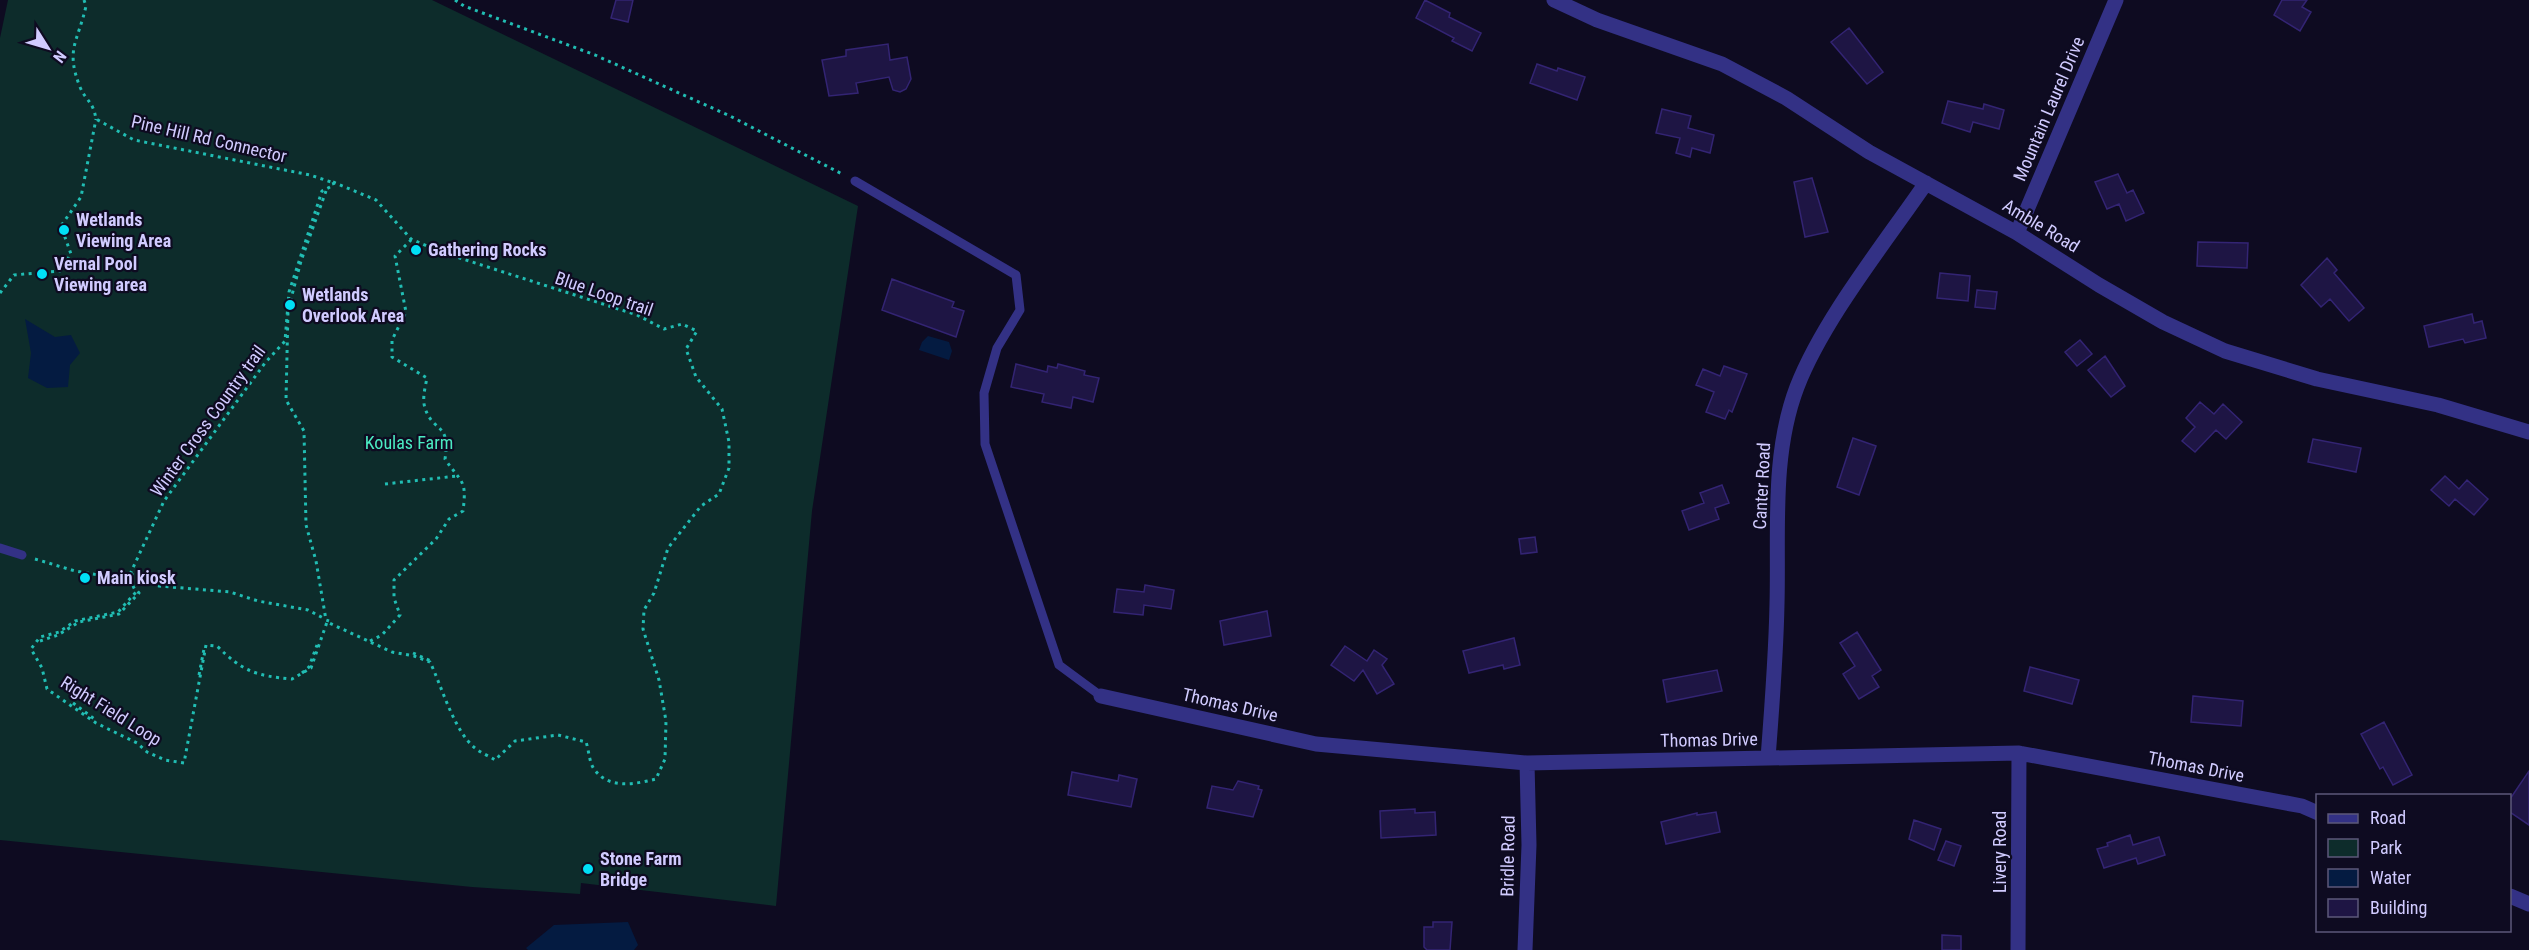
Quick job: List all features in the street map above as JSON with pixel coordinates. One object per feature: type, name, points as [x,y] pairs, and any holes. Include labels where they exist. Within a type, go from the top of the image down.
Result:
[{"type":"street","name":"Amble Road","points":[[1554,0],[1597,20],[1722,64],[1786,98],[1869,152],[2017,233],[2163,322],[2225,351],[2317,379],[2438,405],[2529,432]]},
{"type":"street","name":"Mountain Laurel Drive","points":[[2017,233],[2116,0]]},
{"type":"street","name":"Canter Road","points":[[1768,758],[1776,652],[1780,470],[1784,435],[1797,387],[1832,321],[1926,183]]},
{"type":"street","name":"Thomas Drive","points":[[1101,696],[1316,744],[1527,763],[2019,753],[2302,806],[2316,812]]},
{"type":"street","name":"Livery Road","points":[[2018,950],[2019,753]]},
{"type":"street","name":"Bridle Road","points":[[1525,950],[1529,845],[1527,763]]},
{"type":"street","points":[[2511,896],[2529,904]]},
{"type":"lane","points":[[855,181],[1016,276],[1020,310],[997,348],[984,393],[985,444],[1059,665],[1101,696]]},
{"type":"lane","points":[[0,549],[22,555]]},
{"type":"path","points":[[0,293],[14,276],[60,271],[72,254],[61,226],[81,197],[96,119],[93,104],[81,90],[70,58],[86,6],[84,0]]},
{"type":"path","points":[[455,0],[464,6],[606,59],[730,116],[855,181]]},
{"type":"path","name":"Pine Hill Rd Connector","points":[[96,119],[134,140],[310,175],[334,183],[374,200],[410,240]]},
{"type":"path","name":"Winter Cross Country trail","points":[[334,183],[376,200],[411,239],[438,251],[638,315],[664,329],[682,324],[697,331],[686,349],[696,377],[722,409],[729,442],[729,468],[720,494],[701,506],[668,548],[654,593],[644,610],[643,629],[659,680],[666,721],[665,759],[656,779],[634,784],[608,782],[593,768],[586,742],[558,735],[515,741],[495,760],[475,748],[457,727],[446,695],[430,662],[392,652],[327,622],[311,668],[292,679],[259,672],[248,673],[233,663],[217,646],[206,645],[184,763],[165,760],[147,752],[137,743],[96,723],[47,689],[42,668],[32,649],[40,637],[59,632],[75,621],[117,612],[136,592],[132,584],[131,572],[164,501],[265,363],[285,341],[289,292],[296,269],[322,191],[334,183]]},
{"type":"path","points":[[326,620],[316,561],[306,525],[304,431],[286,400],[288,310],[324,191],[339,185]]},
{"type":"path","points":[[370,641],[382,635],[400,615],[394,598],[394,580],[436,539],[449,519],[463,511],[464,483],[445,459],[447,444],[444,431],[428,415],[423,405],[427,378],[392,357],[392,340],[406,312],[395,256],[410,240]]},
{"type":"path","name":"Blue Loop trail","points":[[326,620],[391,650],[415,654],[430,660],[447,695],[457,726],[476,748],[495,759],[514,740],[558,734],[587,741],[594,768],[608,781],[634,783],[655,779],[664,758],[666,729],[658,680],[641,627],[643,610],[653,593],[668,548],[700,505],[719,494],[729,468],[728,441],[721,409],[696,377],[686,349],[696,331],[683,324],[665,330],[634,315],[462,261],[410,240]]},
{"type":"path","points":[[385,484],[457,476]]},
{"type":"path","points":[[22,555],[75,572],[104,576],[133,575],[159,586],[230,592],[258,601],[308,610],[326,620]]},
{"type":"path","name":"Right Field Loop","points":[[133,575],[139,593],[119,614],[79,622],[58,635],[40,639],[34,650],[43,667],[48,688],[98,722],[165,758],[183,761],[205,644],[217,644],[235,663],[249,671],[292,677],[309,667],[326,620]]},
{"type":"green space","name":"Koulas Farm","points":[[8,0],[432,0],[858,206],[812,511],[776,906],[581,883],[580,894],[472,887],[0,840],[0,38]]},
{"type":"water","points":[[25,319],[55,337],[71,335],[80,353],[70,365],[68,387],[47,388],[28,378],[31,353]]},
{"type":"water","points":[[928,336],[949,342],[952,351],[949,360],[919,350],[922,342]]},
{"type":"water","points":[[628,922],[638,945],[634,950],[528,950],[526,948],[554,925]]},
{"type":"building","points":[[616,0],[633,0],[628,22],[611,18]]},
{"type":"building","points":[[1425,0],[1450,13],[1449,17],[1481,33],[1472,51],[1452,41],[1454,38],[1416,18]]},
{"type":"building","points":[[2282,0],[2307,0],[2302,7],[2311,12],[2300,31],[2274,15]]},
{"type":"building","points":[[1849,28],[1883,72],[1867,84],[1831,42]]},
{"type":"building","points":[[888,44],[890,60],[907,57],[911,79],[906,89],[900,92],[893,90],[889,77],[856,83],[858,93],[829,96],[822,60],[846,56],[846,50]]},
{"type":"building","points":[[1537,64],[1585,77],[1577,100],[1530,83]]},
{"type":"building","points":[[1948,101],[1983,109],[1984,104],[2004,110],[1999,129],[1973,122],[1970,132],[1942,123]]},
{"type":"building","points":[[1662,109],[1691,116],[1688,128],[1714,135],[1710,153],[1692,148],[1690,157],[1676,153],[1680,138],[1656,133]]},
{"type":"building","points":[[2118,174],[2127,193],[2133,190],[2144,213],[2126,221],[2119,204],[2107,209],[2095,182]]},
{"type":"building","points":[[1812,178],[1828,232],[1805,237],[1794,182]]},
{"type":"building","points":[[2198,242],[2248,243],[2247,268],[2197,266]]},
{"type":"building","points":[[2327,258],[2337,270],[2334,273],[2364,308],[2349,321],[2330,299],[2321,307],[2301,285]]},
{"type":"building","points":[[1940,273],[1970,276],[1968,301],[1937,298]]},
{"type":"building","points":[[892,279],[954,302],[952,307],[964,311],[956,337],[882,310]]},
{"type":"building","points":[[1977,290],[1997,292],[1995,309],[1975,307]]},
{"type":"building","points":[[2472,314],[2474,323],[2482,321],[2486,338],[2465,343],[2463,339],[2429,347],[2424,326]]},
{"type":"building","points":[[2080,340],[2092,354],[2077,366],[2065,352]]},
{"type":"building","points":[[2105,356],[2125,386],[2111,397],[2088,370]]},
{"type":"building","points":[[1016,364],[1047,372],[1048,366],[1057,368],[1058,364],[1085,371],[1084,375],[1099,378],[1093,402],[1073,397],[1071,408],[1042,402],[1044,394],[1011,387]]},
{"type":"building","points":[[1724,366],[1747,374],[1732,412],[1729,410],[1725,419],[1706,412],[1714,392],[1696,385],[1703,369],[1720,376]]},
{"type":"building","points":[[2200,402],[2214,414],[2223,404],[2242,422],[2226,439],[2216,430],[2195,452],[2182,441],[2195,427],[2186,418]]},
{"type":"building","points":[[1853,438],[1876,446],[1859,495],[1837,487]]},
{"type":"building","points":[[2313,439],[2361,448],[2356,472],[2308,462]]},
{"type":"building","points":[[2445,476],[2459,489],[2467,480],[2488,499],[2474,515],[2455,499],[2449,506],[2431,490]]},
{"type":"building","points":[[1722,485],[1729,503],[1715,508],[1719,519],[1689,530],[1682,511],[1704,503],[1700,493]]},
{"type":"building","points":[[1535,537],[1537,552],[1521,554],[1519,539]]},
{"type":"building","points":[[1145,585],[1174,590],[1171,609],[1144,605],[1143,615],[1114,612],[1117,589],[1144,592]]},
{"type":"building","points":[[1267,611],[1271,636],[1224,645],[1220,621]]},
{"type":"building","points":[[1857,632],[1881,670],[1872,676],[1879,687],[1859,699],[1843,674],[1855,666],[1840,643]]},
{"type":"building","points":[[1514,638],[1520,665],[1504,669],[1503,665],[1469,673],[1463,651]]},
{"type":"building","points":[[1345,646],[1367,661],[1374,650],[1387,659],[1382,665],[1394,684],[1377,694],[1363,670],[1354,681],[1331,665]]},
{"type":"building","points":[[2030,667],[2079,680],[2072,704],[2024,691]]},
{"type":"building","points":[[1717,670],[1722,691],[1667,702],[1663,680]]},
{"type":"building","points":[[2193,696],[2243,701],[2241,726],[2191,722]]},
{"type":"building","points":[[2384,722],[2412,775],[2393,785],[2383,767],[2380,769],[2361,734]]},
{"type":"building","points":[[2529,771],[2529,825],[2511,813],[2511,798]]},
{"type":"building","points":[[1072,772],[1118,781],[1119,775],[1137,779],[1131,807],[1068,795]]},
{"type":"building","points":[[1238,781],[1259,786],[1258,789],[1262,790],[1253,817],[1207,808],[1212,786],[1233,790]]},
{"type":"building","points":[[1415,809],[1415,813],[1435,812],[1436,835],[1381,838],[1380,811]]},
{"type":"building","points":[[1716,812],[1720,832],[1666,844],[1661,822],[1697,813],[1697,815]]},
{"type":"building","points":[[1914,820],[1941,829],[1934,850],[1909,839]]},
{"type":"building","points":[[2130,835],[2133,845],[2159,837],[2165,855],[2138,864],[2136,858],[2104,868],[2097,849]]},
{"type":"building","points":[[1946,841],[1961,846],[1954,866],[1938,860]]},
{"type":"building","points":[[1433,922],[1452,922],[1450,950],[1427,950],[1424,947],[1424,927],[1433,927]]},
{"type":"building","points":[[1942,935],[1961,936],[1961,950],[1942,950]]},
{"type":"place","name":"Wetlands Viewing Area","points":[[64,230]]},
{"type":"place","name":"Gathering Rocks","points":[[416,250]]},
{"type":"place","name":"Vernal Pool Viewing area","points":[[42,274]]},
{"type":"place","name":"Wetlands Overlook Area","points":[[290,305]]},
{"type":"place","name":"Main kiosk","points":[[85,578]]},
{"type":"place","name":"Stone Farm Bridge","points":[[588,869]]}]
